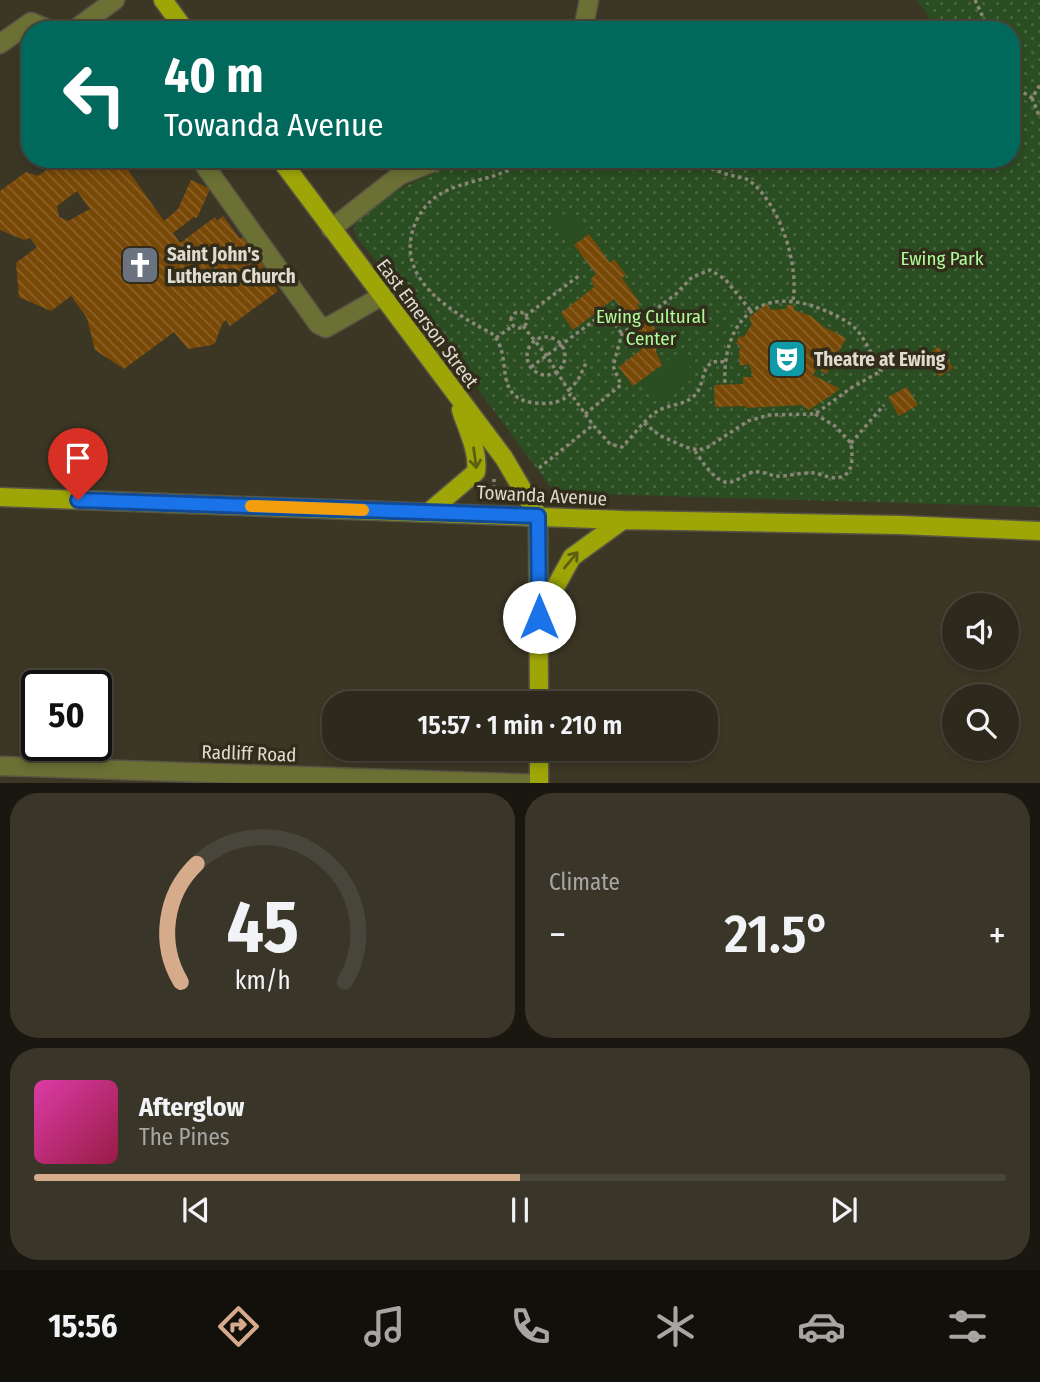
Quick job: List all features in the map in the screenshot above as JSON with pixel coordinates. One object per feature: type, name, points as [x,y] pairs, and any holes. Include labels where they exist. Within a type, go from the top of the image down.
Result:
[{"type":"main road","points":[[163,0],[178,21]]},
{"type":"main road","name":"East Emerson Street","points":[[287,168],[504,458],[538,516]]},
{"type":"main road","points":[[430,511],[477,472],[475,450],[455,393]]},
{"type":"main road","name":"Towanda Avenue","points":[[0,497],[623,520],[900,525],[1040,531]]},
{"type":"main road","points":[[538,516],[539,691]]},
{"type":"main road","points":[[539,617],[572,556],[623,520]]},
{"type":"main road","points":[[539,761],[539,783]]},
{"type":"street","points":[[98,21],[115,0]]},
{"type":"street","points":[[585,21],[589,0]]},
{"type":"street","points":[[0,44],[21,29]]},
{"type":"street","points":[[206,168],[318,324],[326,328],[382,296]]},
{"type":"street","points":[[331,229],[400,175],[418,168]]},
{"type":"street","name":"Radliff Road","points":[[0,766],[25,775],[539,783]]},
{"type":"path","points":[[975,0],[985,21]]},
{"type":"path","points":[[1032,98],[1040,85]]},
{"type":"path","points":[[1020,90],[1032,98],[1040,118]]},
{"type":"path","points":[[514,168],[456,186],[435,197],[420,214],[413,233],[413,266],[428,290],[496,338],[508,388],[518,397],[537,404],[554,403],[570,392],[587,361]]},
{"type":"path","points":[[709,168],[745,178],[760,192],[786,237],[796,284],[793,300]]},
{"type":"path","points":[[647,316],[676,294],[692,277],[710,270],[726,279],[751,311]]},
{"type":"path","points":[[525,316],[580,275]]},
{"type":"path","points":[[725,385],[724,362],[736,328],[751,311],[773,302],[793,300],[825,310],[857,330],[881,371],[850,388],[815,414]]},
{"type":"path","points":[[531,367],[605,309],[622,334]]},
{"type":"path","points":[[514,326],[511,321],[513,314],[521,312],[526,320],[523,326]]},
{"type":"path","points":[[496,338],[514,326],[523,326]]},
{"type":"path","points":[[523,326],[547,355],[593,425],[610,444],[622,447],[662,408],[690,399],[696,394],[706,368],[713,362],[724,362]]},
{"type":"path","points":[[585,414],[621,385],[613,366],[622,334],[632,326]]},
{"type":"path","points":[[549,337],[561,345],[565,359],[557,372],[542,375],[531,367],[527,355],[534,340],[549,337]]},
{"type":"path","points":[[851,443],[884,405]]},
{"type":"path","points":[[644,423],[659,435],[694,449],[717,478],[726,482],[732,482],[752,471],[777,476],[806,472],[819,473],[825,477],[840,477],[852,464],[851,443],[835,426],[815,414],[768,415],[735,428],[708,447],[694,449]]},
{"type":"path","points":[[539,468],[593,425]]},
{"type":"path","points":[[494,479],[494,489]]},
{"type":"green space","name":"Ewing Cultural Center","points":[[917,0],[1040,0],[1040,507],[564,493],[551,488],[452,354],[358,239],[354,229],[358,219],[382,198],[443,168],[1020,168],[1020,21],[932,21]]},
{"type":"green space","points":[[586,168],[638,168],[631,174],[620,171],[602,175]]},
{"type":"green space","points":[[551,215],[567,215],[589,234],[571,250]]},
{"type":"green space","points":[[681,351],[691,369],[692,380],[654,401],[639,381]]},
{"type":"building","name":"Saint John's Lutheran Church","points":[[49,168],[126,168],[164,221],[178,209],[191,180],[210,189],[197,218],[194,217],[173,233],[180,243],[215,217],[217,221],[223,216],[240,239],[242,237],[261,248],[262,269],[278,291],[230,326],[226,320],[212,345],[188,349],[174,332],[124,369],[95,350],[87,318],[71,296],[51,311],[19,297],[16,263],[37,247],[30,238],[24,240],[0,230],[0,191],[26,172],[38,176]],"holes":[[[77,191],[90,209],[68,221],[59,217],[57,206]]]},
{"type":"building","points":[[589,234],[610,263],[614,259],[626,275],[622,278],[640,303],[637,305],[664,342],[657,347],[656,352],[662,365],[633,386],[619,367],[643,348],[646,341],[614,299],[573,330],[561,313],[594,287],[591,279],[596,274],[574,245]]},
{"type":"building","name":"Theatre at Ewing","points":[[767,304],[771,310],[786,309],[787,305],[794,305],[794,310],[811,316],[824,327],[846,338],[827,374],[817,368],[813,375],[840,389],[809,410],[802,405],[715,407],[714,385],[743,384],[743,377],[753,377],[749,364],[740,366],[741,346],[736,344],[739,336],[744,337],[752,324],[749,317]]},
{"type":"building","points":[[939,347],[953,368],[939,377],[925,355]]},
{"type":"building","points":[[907,387],[918,405],[899,416],[888,397]]},
{"type":"slow traffic","points":[[251,506],[363,510]]},
{"type":"place","name":"Saint John's Lutheran Church","points":[[140,265]]},
{"type":"place","name":"Theatre at Ewing","points":[[787,359]]},
{"type":"route","points":[[78,500],[538,516],[539,617]]},
{"type":"park label","name":"Ewing Park","points":[[942,258]]}]
